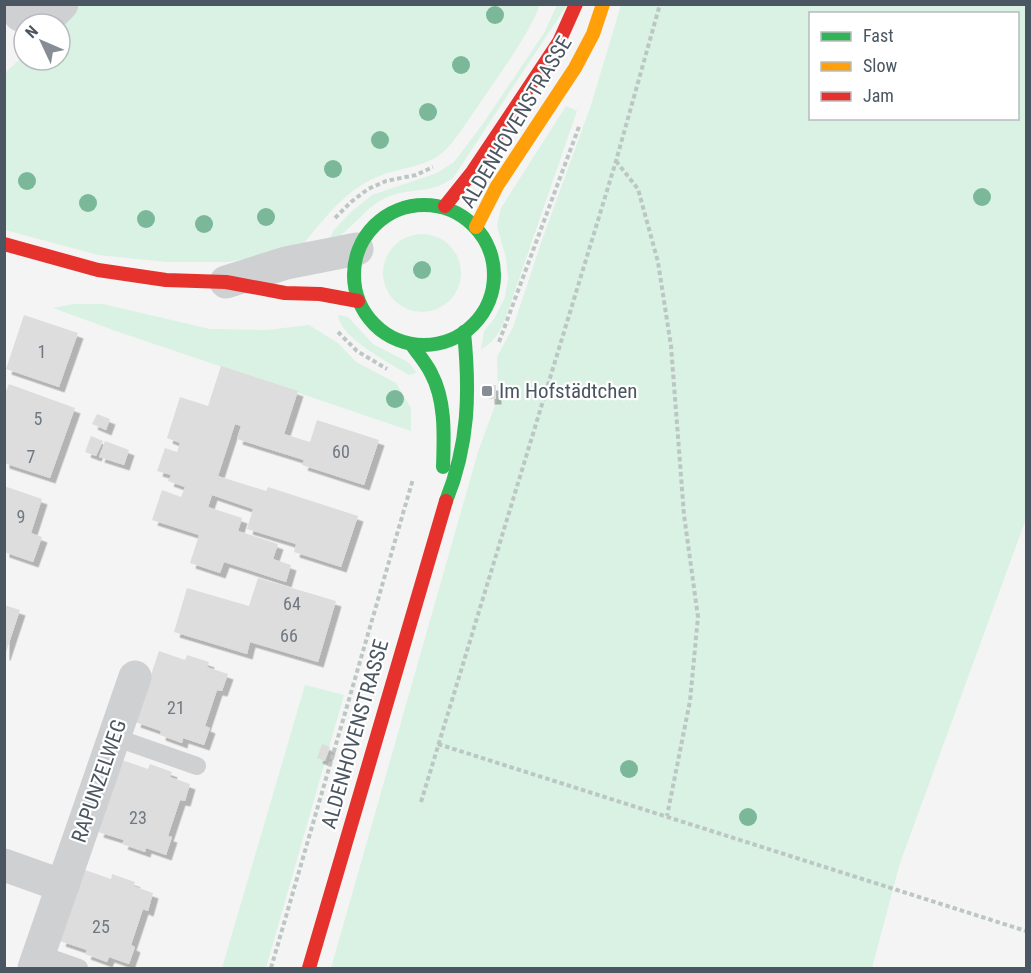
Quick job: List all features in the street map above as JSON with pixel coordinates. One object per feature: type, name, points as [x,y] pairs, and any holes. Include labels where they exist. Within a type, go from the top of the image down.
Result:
[{"type":"street","name":"ALDENHOVENSTRASSE","points":[[445,206],[473,171],[559,42],[576,4]]},
{"type":"street","name":"ALDENHOVENSTRASSE","points":[[476,227],[497,186],[575,68],[593,34],[603,4]]},
{"type":"street","points":[[409,205],[445,206],[476,227],[491,252],[494,282],[485,310],[464,332],[439,344],[412,345],[389,336],[370,321],[357,301],[353,275],[357,249],[377,220],[409,205]]},
{"type":"street","points":[[6,249],[98,270],[166,280],[226,282],[285,293],[320,294],[357,301]]},
{"type":"street","points":[[226,282],[286,263],[357,249]]},
{"type":"street","name":"ALDENHOVENSTRASSE","points":[[309,969],[442,512],[462,457],[469,408],[468,363],[464,332]]},
{"type":"street","name":"ALDENHOVENSTRASSE","points":[[412,345],[432,373],[444,427],[442,512]]},
{"type":"street","name":"RAPUNZELWEG","points":[[37,961],[135,677]]},
{"type":"street","points":[[4,865],[63,886]]},
{"type":"lane","points":[[114,737],[198,766]]},
{"type":"lane","points":[[37,961],[79,969]]},
{"type":"path","points":[[421,802],[616,161],[660,4]]},
{"type":"path","points":[[498,343],[583,116]]},
{"type":"path","points":[[616,161],[638,189],[658,262],[671,346],[684,515],[698,617],[690,701],[667,816]]},
{"type":"path","points":[[318,256],[324,230],[351,202],[368,189],[387,181],[416,175],[434,166]]},
{"type":"path","points":[[320,294],[328,322],[357,351],[396,374]]},
{"type":"path","points":[[271,969],[413,478]]},
{"type":"path","points":[[438,744],[1026,931]]},
{"type":"green space","points":[[78,5],[540,5],[520,44],[461,131],[442,153],[427,162],[377,177],[365,183],[333,209],[298,251],[227,262],[166,262],[98,255],[5,230],[5,73],[12,66],[12,72],[72,72],[70,12]]},
{"type":"green space","points":[[557,5],[567,5],[453,178],[436,187],[385,198],[329,242],[333,231],[372,195],[437,173],[454,162],[544,33]]},
{"type":"green space","points":[[621,5],[1026,5],[1026,519],[900,863],[872,968],[331,968],[478,452],[498,397],[497,357],[513,327],[591,105]]},
{"type":"green space","points":[[566,106],[577,111],[509,308],[496,337],[481,349],[484,331],[494,319],[505,297],[508,279],[506,258],[497,226],[501,208]]},
{"type":"green space","points":[[422,234],[437,237],[450,245],[458,258],[461,273],[458,288],[450,301],[437,309],[422,312],[407,309],[394,301],[386,288],[383,273],[386,258],[394,245],[407,237]]},
{"type":"green space","points":[[73,304],[103,304],[210,329],[267,330],[309,325],[338,343],[356,362],[396,383],[411,408],[411,431],[53,308]]},
{"type":"green space","points":[[338,315],[348,317],[373,344],[408,362],[417,373],[409,375],[356,341],[341,324]]},
{"type":"green space","points":[[305,685],[344,695],[266,968],[222,968]]},
{"type":"building","points":[[24,315],[78,333],[59,387],[6,369]]},
{"type":"building","points":[[221,366],[298,391],[284,434],[310,442],[317,420],[379,440],[364,485],[302,465],[304,460],[237,439],[241,426],[235,424],[218,476],[266,491],[268,487],[358,516],[341,567],[294,552],[296,544],[247,529],[253,509],[212,495],[208,507],[242,518],[238,531],[278,544],[273,559],[291,565],[286,582],[224,562],[220,573],[190,563],[199,535],[152,520],[162,490],[181,497],[185,487],[168,481],[171,475],[157,471],[165,448],[177,452],[180,443],[167,438],[180,397],[208,406]]},
{"type":"building","points":[[9,384],[75,408],[50,478],[4,463],[4,396]]},
{"type":"building","points":[[489,385],[496,385],[496,399],[489,399]]},
{"type":"building","points":[[97,414],[110,419],[106,430],[92,424]]},
{"type":"building","points":[[91,436],[103,441],[96,456],[85,452]]},
{"type":"building","points":[[105,441],[129,450],[124,465],[99,457]]},
{"type":"building","points":[[4,486],[42,499],[31,533],[42,537],[33,562],[4,552]]},
{"type":"building","points":[[258,578],[336,601],[318,662],[250,642],[247,654],[174,632],[187,588],[249,606]]},
{"type":"building","points":[[4,605],[20,610],[5,655],[4,655]]},
{"type":"building","points":[[159,651],[185,660],[187,655],[209,662],[207,667],[228,674],[222,691],[217,690],[205,726],[210,728],[204,745],[183,738],[182,743],[160,735],[161,731],[135,722]]},
{"type":"building","points":[[322,744],[330,747],[325,761],[317,758]]},
{"type":"building","points":[[122,760],[148,769],[150,764],[172,772],[170,777],[190,784],[185,801],[180,800],[168,836],[172,837],[166,855],[146,848],[145,852],[122,844],[124,840],[98,832]]},
{"type":"building","points":[[85,870],[111,879],[112,874],[135,882],[133,886],[153,893],[148,911],[143,909],[131,945],[135,947],[129,964],[109,957],[107,962],[85,954],[87,950],[60,941]]},
{"type":"traffic: fast","points":[[424,205],[451,210],[474,225],[489,248],[494,275],[489,302],[474,325],[451,340],[424,345],[397,340],[374,325],[359,302],[354,275],[359,248],[374,225],[397,210],[424,205]]},
{"type":"traffic: fast","points":[[446,501],[454,480],[466,418],[467,376],[464,332]]},
{"type":"traffic: fast","points":[[412,345],[429,369],[439,395],[443,419],[443,467]]},
{"type":"traffic: slow","points":[[476,227],[497,186],[575,68],[593,34],[603,4]]},
{"type":"traffic: jam","points":[[445,206],[473,171],[559,42],[576,4]]},
{"type":"traffic: jam","points":[[4,244],[98,270],[166,280],[226,282],[285,293],[320,294],[358,301]]},
{"type":"traffic: jam","points":[[309,968],[446,501]]},
{"type":"place","name":"Im Hofstädtchen","points":[[487,391]]}]
